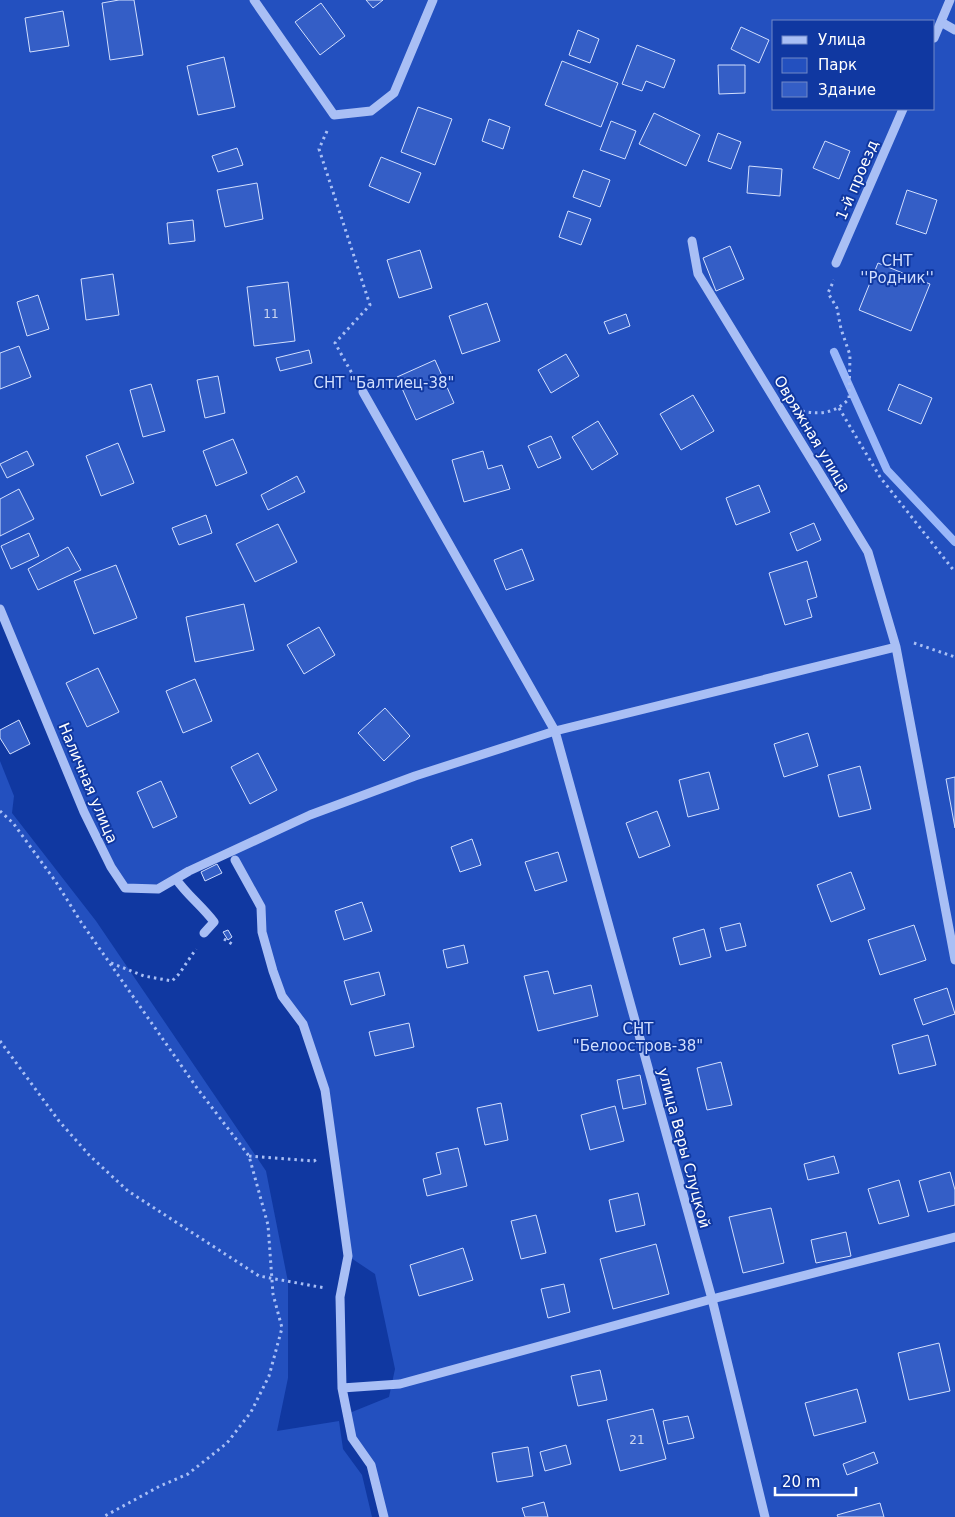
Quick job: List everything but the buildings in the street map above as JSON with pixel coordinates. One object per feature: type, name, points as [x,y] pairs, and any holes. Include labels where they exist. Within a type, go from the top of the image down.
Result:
[{"type":"street","points":[[254,0],[334,115],[371,111],[394,93],[433,0]]},
{"type":"street","points":[[935,35],[950,0]]},
{"type":"street","points":[[940,22],[955,30]]},
{"type":"street","name":"1-й проезд","points":[[836,263],[903,110]]},
{"type":"street","name":"Овряжная улица","points":[[692,241],[698,274],[868,552],[895,645],[955,960]]},
{"type":"street","name":"улица Веры Слуцкой","points":[[363,392],[554,731],[712,1299],[765,1517]]},
{"type":"street","name":"Наличная улица","points":[[0,609],[84,812],[111,867],[125,888],[158,889],[310,814],[415,776],[554,731],[895,645]]},
{"type":"street","points":[[235,860],[261,907],[263,934],[282,996],[303,1024],[324,1090],[348,1256],[340,1297],[342,1388],[352,1438],[371,1466],[384,1517]]},
{"type":"street","points":[[176,879],[185,892],[201,904],[214,922],[204,933]]},
{"type":"street","points":[[342,1388],[400,1384],[712,1299],[955,1237]]},
{"type":"path","points":[[334,115],[319,149],[370,304],[335,343],[363,392]]},
{"type":"path","points":[[781,410],[794,409],[817,414],[839,408],[849,399],[850,355],[841,330],[837,308],[828,293],[838,271],[836,263]]},
{"type":"path","points":[[839,408],[880,477],[955,572]]},
{"type":"path","points":[[895,645],[904,640],[955,657]]},
{"type":"path","points":[[0,811],[12,823],[56,882],[81,922],[197,1088],[249,1156],[268,1225],[273,1294],[282,1328],[269,1376],[251,1412],[227,1443],[188,1474],[160,1486],[102,1517]]},
{"type":"path","points":[[111,963],[144,976],[172,981],[179,974],[204,933]]},
{"type":"path","points":[[224,939],[232,944]]},
{"type":"path","points":[[0,1041],[59,1122],[90,1156],[128,1191],[259,1276],[272,1280],[323,1287],[340,1297]]},
{"type":"path","points":[[249,1156],[314,1161],[333,1146]]},
{"type":"green space","points":[[0,0],[955,0],[955,1517],[384,1517],[371,1466],[352,1438],[347,1414],[389,1397],[395,1369],[375,1274],[348,1256],[325,1090],[303,1024],[273,971],[262,907],[232,851],[168,883],[125,888],[111,867],[0,609]]},
{"type":"green space","points":[[0,761],[14,796],[12,813],[96,921],[266,1171],[288,1282],[288,1378],[277,1431],[339,1421],[343,1449],[362,1475],[372,1517],[0,1517]]},
{"type":"waterway","points":[[834,352],[887,470],[955,542]]},
{"type":"park label","name":"СНТ ''Родник''","points":[[897,270]]},
{"type":"park label","name":"СНТ \"Балтиец-38\"","points":[[384,383]]},
{"type":"park label","name":"СНТ \"Белоостров-38\"","points":[[638,1038]]}]
